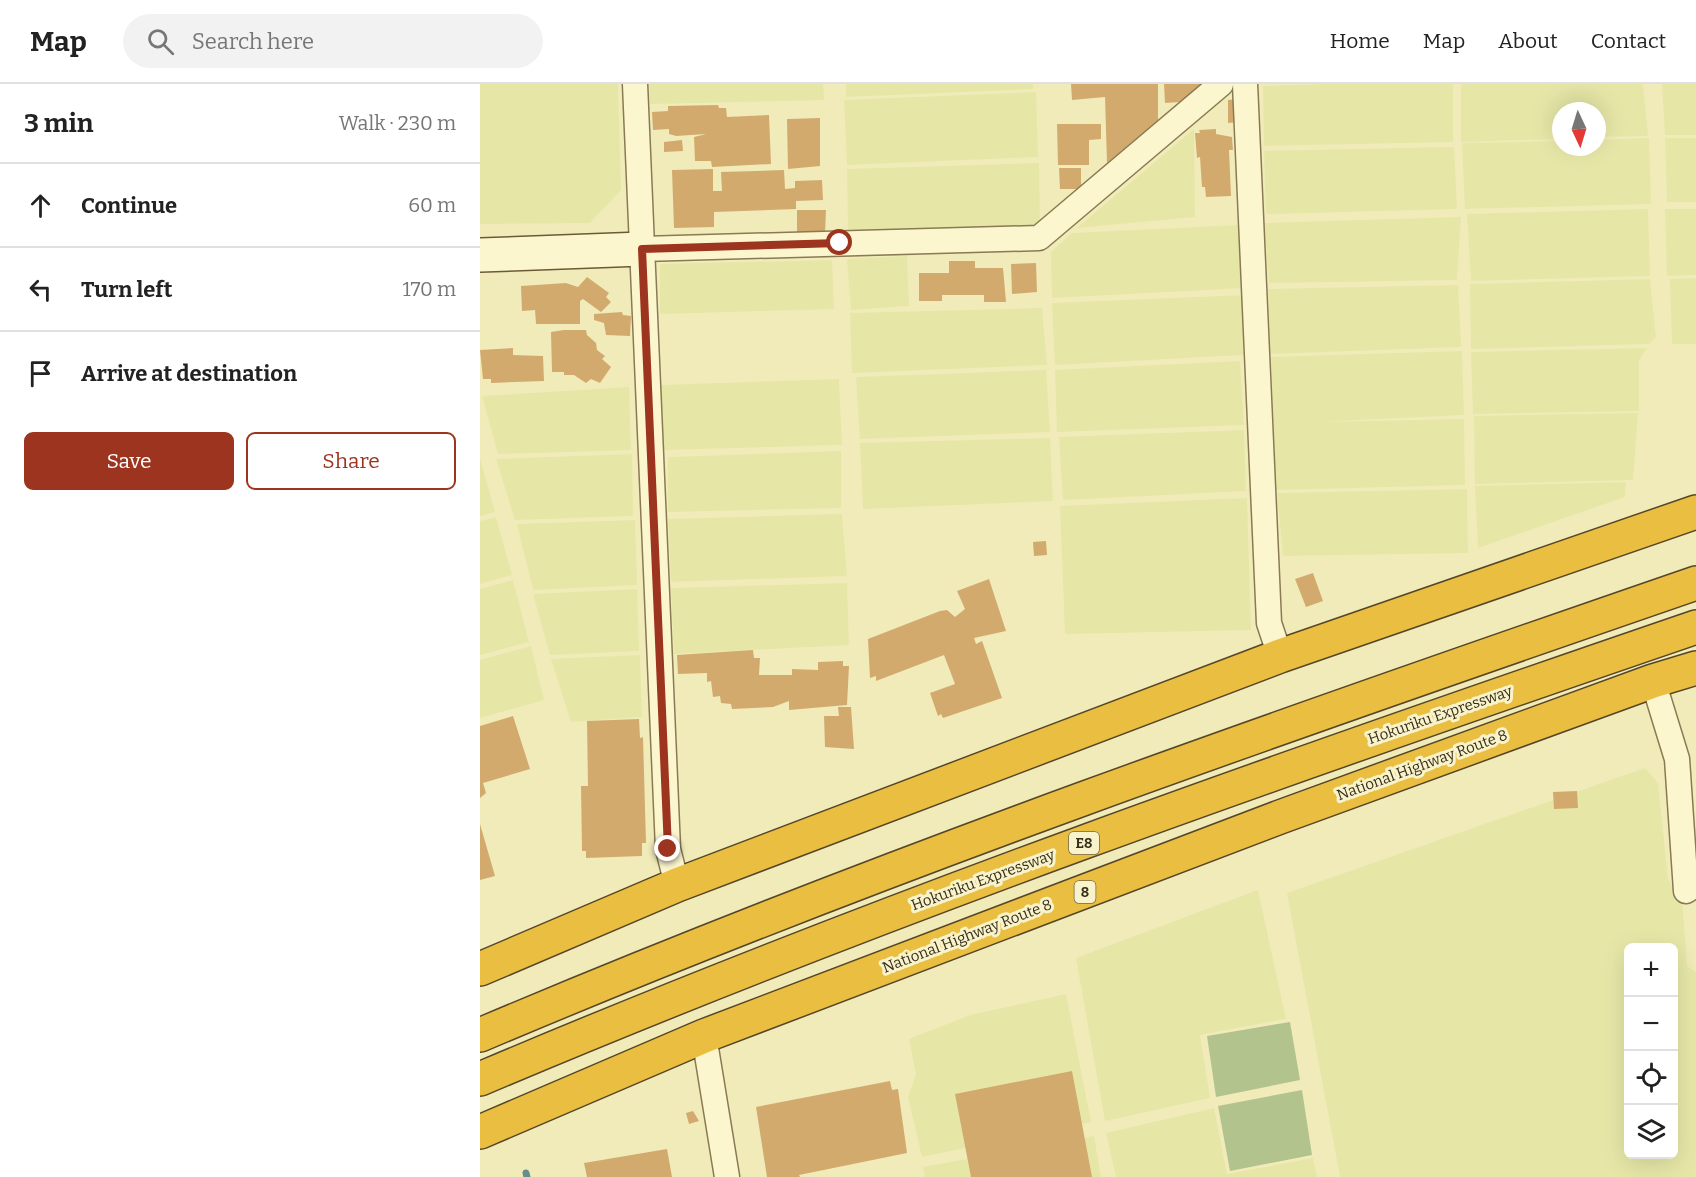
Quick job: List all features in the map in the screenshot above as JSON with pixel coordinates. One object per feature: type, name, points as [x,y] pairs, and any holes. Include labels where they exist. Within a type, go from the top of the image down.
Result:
[{"type":"highway","points":[[480,969],[677,885],[1280,657],[1696,512]]},
{"type":"highway","points":[[480,1035],[599,985],[867,879],[1144,777],[1696,583]]},
{"type":"highway","name":"Hokuriku Expressway","points":[[480,1079],[599,1028],[891,914],[1162,814],[1696,627]]},
{"type":"highway","name":"National Highway Route 8","points":[[480,1132],[704,1036],[1280,817],[1653,681],[1696,668]]},
{"type":"highway","points":[[480,955],[567,932]]},
{"type":"highway","points":[[480,1157],[704,1036]]},
{"type":"street","points":[[635,84],[668,849],[677,885]]},
{"type":"street","points":[[480,255],[1039,238],[1221,84]]},
{"type":"street","points":[[1245,84],[1269,622],[1280,657]]},
{"type":"street","points":[[1653,681],[1677,759],[1686,891],[1696,884]]},
{"type":"street","points":[[704,1036],[727,1177]]},
{"type":"green space","points":[[480,84],[618,84],[621,190],[590,223],[480,224]]},
{"type":"green space","points":[[649,84],[823,84],[824,100],[650,104]]},
{"type":"green space","points":[[846,84],[1033,84],[1033,89],[846,97]]},
{"type":"green space","points":[[1453,84],[1453,142],[1264,146],[1263,86]]},
{"type":"green space","points":[[1461,84],[1643,84],[1648,136],[1606,137],[1606,102],[1552,102],[1552,139],[1461,142]]},
{"type":"green space","points":[[1662,84],[1696,84],[1696,135],[1665,135]]},
{"type":"green space","points":[[1036,92],[1038,157],[847,165],[844,100]]},
{"type":"green space","points":[[1194,129],[1195,217],[1077,228]]},
{"type":"green space","points":[[1649,138],[1651,204],[1465,209],[1462,143],[1552,141],[1552,156],[1606,156],[1606,140]]},
{"type":"green space","points":[[1665,138],[1696,138],[1696,202],[1667,202]]},
{"type":"green space","points":[[1454,147],[1457,209],[1266,214],[1264,151]]},
{"type":"green space","points":[[1039,163],[1040,226],[848,233],[847,169]]},
{"type":"green space","points":[[1648,209],[1650,276],[1471,281],[1467,214]]},
{"type":"green space","points":[[1665,209],[1696,209],[1696,275],[1667,276]]},
{"type":"green space","points":[[1461,217],[1457,280],[1269,283],[1264,223]]},
{"type":"green space","points":[[1242,225],[1246,288],[1052,298],[1051,252],[1072,233]]},
{"type":"green space","points":[[907,256],[909,306],[851,310],[847,259]]},
{"type":"green space","points":[[832,260],[834,309],[660,314],[660,264]]},
{"type":"green space","points":[[1696,278],[1696,344],[1672,344],[1670,279]]},
{"type":"green space","points":[[1650,279],[1656,337],[1649,344],[1471,349],[1470,284]]},
{"type":"green space","points":[[1458,285],[1461,347],[1270,354],[1268,289]]},
{"type":"green space","points":[[1244,295],[1243,355],[1055,365],[1052,303]]},
{"type":"green space","points":[[1042,308],[1047,365],[852,373],[850,313]]},
{"type":"green space","points":[[1647,348],[1639,361],[1639,411],[1473,414],[1471,352]]},
{"type":"green space","points":[[1462,351],[1464,415],[1318,422],[1464,419],[1465,485],[1276,490],[1271,357]]},
{"type":"green space","points":[[1240,361],[1244,425],[1057,432],[1055,370]]},
{"type":"green space","points":[[1046,370],[1050,432],[860,439],[856,377]]},
{"type":"green space","points":[[839,379],[842,445],[664,450],[661,385]]},
{"type":"green space","points":[[629,387],[631,450],[498,454],[482,396]]},
{"type":"green space","points":[[1638,413],[1633,480],[1475,484],[1474,416]]},
{"type":"green space","points":[[1244,430],[1246,491],[1063,500],[1059,437]]},
{"type":"green space","points":[[1050,438],[1053,501],[863,509],[860,443]]},
{"type":"green space","points":[[841,451],[841,508],[668,512],[668,457]]},
{"type":"green space","points":[[632,454],[633,516],[515,520],[496,459]]},
{"type":"green space","points":[[480,458],[495,512],[480,516]]},
{"type":"green space","points":[[1626,482],[1625,497],[1478,548],[1475,486]]},
{"type":"green space","points":[[1467,489],[1468,553],[1283,556],[1277,493]]},
{"type":"green space","points":[[1247,498],[1251,630],[1065,634],[1060,506]]},
{"type":"green space","points":[[842,514],[847,576],[671,582],[668,519]]},
{"type":"green space","points":[[496,517],[512,575],[480,584],[480,521]]},
{"type":"green space","points":[[635,520],[637,585],[533,590],[517,524]]},
{"type":"green space","points":[[513,580],[529,642],[480,655],[480,589]]},
{"type":"green space","points":[[847,583],[849,645],[674,654],[671,588]]},
{"type":"green space","points":[[637,589],[639,651],[550,655],[533,594]]},
{"type":"green space","points":[[531,646],[544,700],[480,718],[480,660]]},
{"type":"green space","points":[[640,655],[642,717],[571,722],[551,659]]},
{"type":"green space","points":[[1645,768],[1658,783],[1668,879],[1682,899],[1687,966],[1696,972],[1696,1177],[1340,1177],[1287,893]]},
{"type":"green space","points":[[1258,890],[1286,1019],[1200,1035],[1210,1098],[1105,1121],[1076,958]]},
{"type":"green space","points":[[1066,994],[1091,1122],[922,1157],[908,1097],[916,1074],[909,1039],[970,1015]]},
{"type":"green space","points":[[1290,1022],[1300,1080],[1216,1097],[1207,1036]]},
{"type":"green space","points":[[1302,1090],[1312,1155],[1230,1171],[1218,1106]]},
{"type":"green space","points":[[1214,1108],[1227,1174],[1313,1158],[1317,1177],[1116,1177],[1106,1133]]},
{"type":"green space","points":[[1094,1136],[1101,1177],[925,1177],[923,1167]]},
{"type":"building","points":[[1071,84],[1158,84],[1158,120],[1107,163],[1105,97],[1072,100]]},
{"type":"building","points":[[1164,84],[1202,84],[1180,102],[1165,103]]},
{"type":"building","points":[[1238,99],[1238,122],[1228,123],[1228,100]]},
{"type":"building","points":[[718,105],[719,108],[726,108],[727,117],[769,115],[771,164],[712,167],[711,161],[695,161],[694,137],[706,134],[676,136],[669,134],[669,129],[653,130],[652,112],[668,111],[668,106]]},
{"type":"building","points":[[820,118],[820,166],[788,169],[787,119]]},
{"type":"building","points":[[1057,124],[1101,124],[1101,139],[1089,140],[1089,165],[1058,165]]},
{"type":"building","points":[[1216,129],[1216,134],[1232,137],[1233,150],[1229,150],[1231,196],[1206,197],[1205,187],[1202,187],[1200,157],[1197,158],[1195,133],[1200,133],[1199,130]]},
{"type":"building","points":[[682,140],[683,151],[664,152],[664,142]]},
{"type":"building","points":[[1059,168],[1081,168],[1081,189],[1060,189]]},
{"type":"building","points":[[713,169],[713,191],[722,191],[721,172],[784,170],[785,189],[795,188],[795,181],[822,180],[823,200],[796,201],[796,209],[714,212],[714,227],[674,228],[672,170]]},
{"type":"building","points":[[797,210],[826,210],[825,234],[797,233]]},
{"type":"building","points":[[949,261],[975,261],[975,268],[1003,268],[1006,302],[984,302],[984,295],[942,295],[942,301],[919,301],[919,273],[949,273]]},
{"type":"building","points":[[1036,263],[1037,292],[1012,294],[1011,264]]},
{"type":"building","points":[[587,277],[609,293],[606,297],[611,302],[601,312],[583,299],[580,301],[580,324],[536,324],[535,310],[522,311],[521,286],[566,283],[578,287]]},
{"type":"building","points":[[622,312],[623,315],[631,316],[630,336],[606,335],[604,323],[594,320],[594,314]]},
{"type":"building","points":[[586,330],[587,335],[596,343],[597,350],[605,356],[602,359],[611,367],[600,383],[591,379],[586,383],[574,375],[552,372],[551,332]]},
{"type":"building","points":[[513,348],[513,355],[543,356],[544,381],[491,383],[491,379],[483,379],[480,350]]},
{"type":"building","points":[[1046,541],[1047,555],[1034,556],[1033,542]]},
{"type":"building","points":[[1313,573],[1323,601],[1306,607],[1295,579]]},
{"type":"building","points":[[989,579],[1006,631],[974,638],[976,644],[982,641],[1002,698],[943,718],[941,714],[938,716],[930,693],[955,684],[944,655],[876,681],[876,676],[870,678],[868,639],[940,611],[947,610],[955,617],[965,609],[957,591]]},
{"type":"building","points":[[753,650],[754,658],[760,658],[759,675],[792,675],[792,669],[818,670],[818,662],[843,661],[843,666],[849,666],[847,705],[789,710],[789,701],[773,707],[732,709],[731,704],[721,703],[720,696],[713,697],[711,681],[707,682],[707,673],[678,674],[677,655]]},
{"type":"building","points":[[838,707],[851,707],[854,749],[825,747],[824,716],[839,716]]},
{"type":"building","points":[[513,716],[530,769],[483,783],[486,793],[480,798],[480,726]]},
{"type":"building","points":[[639,719],[640,738],[643,737],[646,843],[642,843],[642,856],[586,858],[586,851],[582,851],[581,786],[588,786],[587,721]]},
{"type":"building","points":[[1577,791],[1578,808],[1554,809],[1553,792]]},
{"type":"building","points":[[480,824],[495,876],[480,880]]},
{"type":"building","points":[[1072,1071],[1092,1177],[971,1177],[955,1094]]},
{"type":"building","points":[[890,1081],[892,1090],[898,1089],[907,1153],[799,1175],[800,1177],[767,1177],[756,1107]]},
{"type":"building","points":[[693,1111],[699,1121],[689,1124],[686,1113]]},
{"type":"building","points":[[667,1149],[672,1177],[587,1177],[584,1163]]},
{"type":"waterway","points":[[526,1173],[527,1177]]},
{"type":"route","points":[[668,849],[642,249],[840,243]]}]
